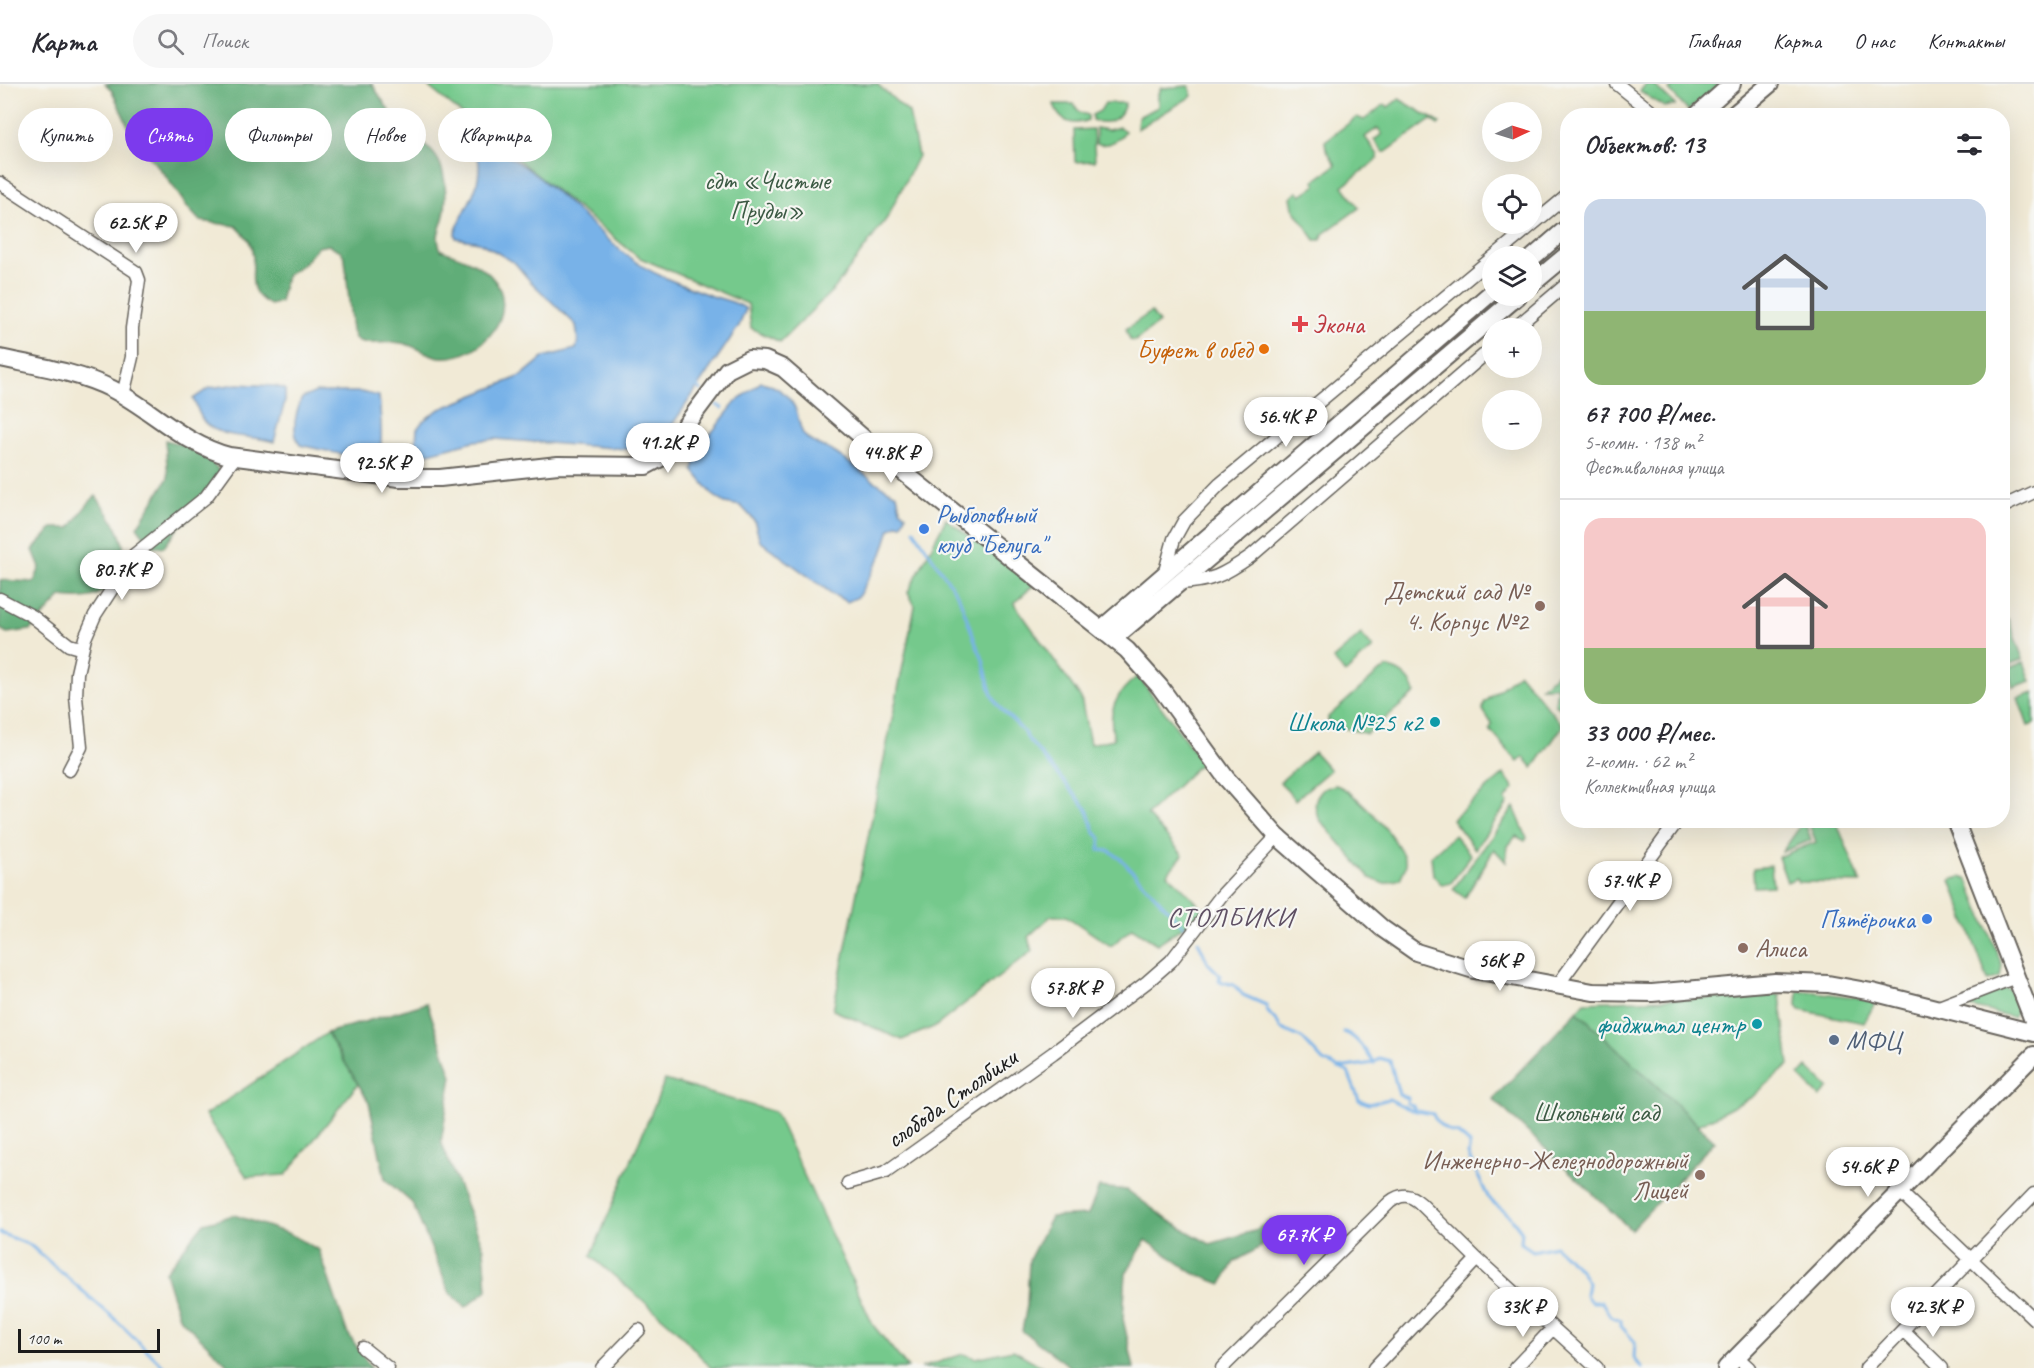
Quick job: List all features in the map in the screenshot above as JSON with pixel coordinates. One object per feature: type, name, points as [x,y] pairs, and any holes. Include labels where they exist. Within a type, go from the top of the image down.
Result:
[{"type":"main road","points":[[1705,108],[1732,84]]},
{"type":"main road","points":[[1742,108],[1770,84]]},
{"type":"main road","points":[[1542,249],[1560,234]]},
{"type":"main road","points":[[1542,276],[1560,261]]},
{"type":"main road","points":[[1107,634],[1482,301]]},
{"type":"main road","points":[[1171,579],[1506,306]]},
{"type":"main road","points":[[0,358],[82,378],[123,395],[207,450],[235,457],[399,478],[440,478],[558,465],[646,466],[661,458],[727,370],[741,361],[765,360],[796,378],[892,463],[1107,634],[1148,672],[1226,778],[1277,836],[1375,922],[1416,952],[1474,970],[1557,986],[1620,994],[1804,982],[1872,992],[2034,1033]]},
{"type":"main road","points":[[1958,828],[2034,1023]]},
{"type":"main road","points":[[1737,1364],[1899,1191],[2034,1055]]},
{"type":"street","points":[[1617,84],[1646,108]]},
{"type":"street","points":[[0,183],[136,272],[139,280],[132,328],[132,357],[123,395]]},
{"type":"street","points":[[1482,357],[1251,556],[1223,576],[1203,582],[1171,579],[1174,539],[1184,521],[1220,484],[1560,202]]},
{"type":"street","points":[[1527,318],[1560,290]]},
{"type":"street","points":[[69,770],[81,747],[76,697],[77,673],[83,645],[95,615],[134,555],[206,496],[235,457]]},
{"type":"street","points":[[2010,503],[2034,492]]},
{"type":"street","points":[[0,599],[32,616],[69,645],[76,647],[83,645]]},
{"type":"street","points":[[1557,986],[1672,828]]},
{"type":"street","name":"слобода Столбики","points":[[848,1183],[886,1172],[1053,1053],[1147,982],[1172,961],[1221,896],[1277,836]]},
{"type":"street","points":[[1936,1008],[2016,977]]},
{"type":"street","points":[[1899,1191],[2034,1319]]},
{"type":"street","points":[[1222,1368],[1390,1202],[1404,1194],[1412,1196],[1477,1259],[1597,1368]]},
{"type":"street","points":[[1866,1368],[2034,1194]]},
{"type":"street","points":[[1374,1368],[1477,1259]]},
{"type":"street","points":[[1515,1368],[1553,1328]]},
{"type":"street","points":[[602,1368],[639,1330]]},
{"type":"street","points":[[1903,1330],[1942,1368]]},
{"type":"street","points":[[363,1348],[388,1368]]},
{"type":"green space","points":[[105,84],[372,84],[387,108],[344,108],[344,162],[426,162],[426,146],[432,152],[442,169],[446,198],[438,236],[439,245],[441,250],[485,270],[500,289],[503,303],[494,331],[470,351],[455,356],[440,357],[401,343],[368,343],[356,340],[352,331],[345,259],[341,251],[329,245],[318,247],[304,263],[286,276],[280,302],[271,305],[261,299],[253,285],[253,259],[248,239],[236,226],[200,221],[154,162],[213,162],[213,108],[125,108],[125,119],[112,91]]},
{"type":"green space","name":"сдт «Чистые Пруды»","points":[[425,84],[877,84],[909,113],[918,156],[887,218],[835,288],[780,342],[751,328],[748,304],[638,257],[521,162],[552,162],[552,108],[455,108]]},
{"type":"green space","points":[[1646,84],[1653,84],[1675,105],[1664,107],[1640,91]]},
{"type":"green space","points":[[1677,84],[1720,84],[1692,108],[1685,108],[1669,90]]},
{"type":"green space","points":[[1189,86],[1192,96],[1137,129],[1138,117],[1158,107],[1158,93],[1161,88]]},
{"type":"green space","points":[[1399,99],[1440,123],[1438,125],[1431,120],[1386,152],[1383,152],[1374,140],[1382,134],[1378,128],[1365,137],[1378,155],[1378,159],[1343,186],[1359,208],[1323,234],[1321,240],[1315,240],[1293,208],[1291,197],[1298,192],[1301,195],[1316,185],[1314,181],[1336,165],[1326,149],[1325,141],[1357,117],[1364,120],[1385,104],[1388,107]]},
{"type":"green space","points":[[1105,103],[1125,103],[1120,114],[1113,120],[1098,122],[1092,120],[1092,115],[1100,111]]},
{"type":"green space","points":[[1054,104],[1074,104],[1079,112],[1088,115],[1088,120],[1076,123],[1067,121],[1059,115]]},
{"type":"green space","points":[[1119,127],[1125,131],[1119,138],[1109,144],[1096,144],[1096,128],[1108,130]]},
{"type":"green space","points":[[1093,129],[1095,161],[1075,162],[1074,130]]},
{"type":"green space","points":[[1151,312],[1159,323],[1135,341],[1130,340],[1126,329]]},
{"type":"green space","points":[[165,440],[197,450],[209,459],[221,473],[203,507],[179,527],[164,547],[151,546],[137,527],[168,478]]},
{"type":"green space","points":[[96,496],[116,525],[123,545],[120,565],[112,579],[103,590],[94,596],[61,597],[30,630],[7,633],[0,629],[0,580],[34,582],[40,567],[33,550],[52,528],[70,528]]},
{"type":"green space","points":[[946,519],[1034,585],[1014,603],[1081,698],[1090,744],[1114,739],[1112,712],[1118,696],[1138,676],[1202,762],[1147,815],[1183,855],[1167,874],[1206,912],[1157,944],[1132,928],[1111,946],[1066,916],[1051,916],[1028,937],[1032,951],[936,1026],[902,1040],[833,1010],[915,606],[908,592]]},
{"type":"green space","points":[[2010,624],[2023,659],[2010,664]]},
{"type":"green space","points":[[1361,634],[1373,648],[1345,673],[1333,659]]},
{"type":"green space","points":[[2024,662],[2031,681],[2013,687],[2010,668]]},
{"type":"green space","points":[[1388,668],[1406,677],[1415,693],[1367,734],[1328,724],[1328,717],[1379,672]]},
{"type":"green space","points":[[1560,671],[1560,708],[1555,705],[1557,687],[1541,687]]},
{"type":"green space","points":[[1519,673],[1560,722],[1560,730],[1533,768],[1524,757],[1518,762],[1490,730],[1492,724],[1483,710],[1484,703]]},
{"type":"green space","points":[[2034,693],[2034,724],[2028,726],[2018,698]]},
{"type":"green space","points":[[1314,752],[1330,770],[1295,800],[1280,782]]},
{"type":"green space","points":[[1504,774],[1514,788],[1505,800],[1508,803],[1475,849],[1452,819]]},
{"type":"green space","points":[[1335,785],[1354,796],[1366,807],[1398,845],[1406,866],[1400,879],[1384,884],[1370,878],[1320,820],[1316,808],[1319,793]]},
{"type":"green space","points":[[1514,807],[1527,838],[1525,841],[1516,836],[1508,846],[1506,862],[1494,849],[1465,898],[1453,889]]},
{"type":"green space","points":[[1799,828],[1807,828],[1811,840],[1782,852]]},
{"type":"green space","points":[[1811,828],[1839,828],[1861,883],[1798,882],[1796,878],[1787,882],[1778,857],[1816,842]]},
{"type":"green space","points":[[1454,835],[1471,855],[1451,883],[1442,885],[1433,875],[1431,856]]},
{"type":"green space","points":[[1771,866],[1773,886],[1754,887],[1753,868]]},
{"type":"green space","points":[[1961,877],[1968,880],[2002,965],[2000,977],[1988,981],[1951,880]]},
{"type":"green space","points":[[2005,988],[2010,990],[2018,1009],[2013,1017],[1962,1005]]},
{"type":"green space","points":[[1798,990],[1863,998],[1875,1003],[1864,1023],[1800,1010],[1797,1005]]},
{"type":"green space","points":[[1780,995],[1789,1065],[1752,1097],[1698,1125],[1577,1011],[1585,1002]]},
{"type":"green space","points":[[427,1003],[452,1076],[441,1142],[484,1249],[487,1290],[466,1307],[450,1293],[412,1203],[385,1179],[369,1102],[327,1033]]},
{"type":"green space","name":"Школьный сад","points":[[1577,1011],[1715,1141],[1631,1230],[1493,1099]]},
{"type":"green space","points":[[327,1033],[358,1084],[286,1175],[247,1177],[205,1115]]},
{"type":"green space","points":[[1807,1067],[1829,1088],[1820,1097],[1799,1076]]},
{"type":"green space","points":[[665,1080],[775,1112],[873,1325],[908,1368],[711,1368],[675,1328],[591,1256]]},
{"type":"green space","points":[[1099,1187],[1127,1190],[1171,1222],[1210,1244],[1254,1231],[1271,1220],[1279,1221],[1284,1227],[1282,1235],[1234,1262],[1222,1284],[1193,1273],[1146,1240],[1126,1273],[1123,1319],[1134,1368],[1072,1368],[1022,1331],[1027,1305],[1029,1260],[1051,1217],[1088,1215]]},
{"type":"green space","points":[[234,1215],[290,1234],[319,1250],[347,1332],[371,1368],[231,1368],[179,1317],[165,1272],[204,1223]]},
{"type":"green space","points":[[1013,1350],[1045,1368],[921,1368],[963,1354],[976,1358]]},
{"type":"water","points":[[478,162],[518,162],[544,181],[616,246],[648,270],[712,296],[734,302],[746,309],[739,326],[660,443],[652,451],[495,439],[474,441],[425,454],[417,455],[415,452],[417,429],[423,421],[438,410],[521,376],[544,357],[576,349],[578,341],[576,325],[530,281],[515,263],[479,242],[456,238],[455,233],[476,187]]},
{"type":"water","points":[[761,382],[778,389],[788,397],[795,407],[807,438],[832,451],[880,485],[897,494],[900,509],[906,515],[902,525],[898,524],[890,529],[882,554],[858,597],[847,602],[760,541],[754,520],[741,506],[725,503],[713,495],[693,470],[697,451],[735,403]]},
{"type":"water","points":[[238,384],[275,386],[285,389],[285,401],[274,442],[221,432],[213,429],[202,419],[193,399],[209,388]]},
{"type":"water","points":[[316,392],[361,392],[379,396],[381,440],[376,462],[300,445],[295,434],[298,409],[302,398]]},
{"type":"waterway","points":[[697,386],[701,390]]},
{"type":"waterway","points":[[717,405],[722,408]]},
{"type":"waterway","points":[[914,530],[959,597],[997,704],[1020,728],[1087,809],[1095,833],[1101,838],[1099,850],[1110,851],[1122,860],[1187,930]]},
{"type":"waterway","points":[[1198,941],[1208,963],[1220,975],[1219,981],[1234,985],[1243,995],[1266,1005],[1268,1012],[1280,1028],[1303,1039],[1323,1061],[1348,1072],[1359,1100],[1369,1104],[1389,1099],[1411,1110],[1433,1114],[1442,1127],[1457,1133],[1470,1144],[1468,1155],[1489,1199],[1510,1216],[1522,1232],[1521,1243],[1533,1251],[1555,1246],[1581,1271],[1588,1283],[1586,1295],[1591,1302],[1602,1302],[1610,1316],[1621,1320],[1621,1326],[1635,1342],[1634,1358],[1642,1368]]},
{"type":"waterway","points":[[1344,1032],[1357,1041],[1374,1063],[1379,1058],[1390,1061],[1399,1095],[1408,1098],[1407,1103],[1413,1106],[1415,1111]]},
{"type":"waterway","points":[[1338,1068],[1374,1063]]},
{"type":"waterway","points":[[0,1233],[30,1245],[117,1321],[165,1368]]},
{"type":"place","name":"Экона","points":[[1300,324]]},
{"type":"place","name":"Буфет в обед","points":[[1264,349]]},
{"type":"place","name":"Рыболовный клуб \"Белуга\"","points":[[924,529]]},
{"type":"place","name":"Детский сад № 4. Корпус №2","points":[[1540,606]]},
{"type":"place","name":"Школа №25 к2","points":[[1435,722]]},
{"type":"place","name":"Пятёрочка","points":[[1927,919]]},
{"type":"place","name":"Алиса","points":[[1743,948]]},
{"type":"place","name":"фиджитал центр","points":[[1757,1024]]},
{"type":"place","name":"МФЦ","points":[[1834,1040]]},
{"type":"place","name":"Инженерно-Железнодорожный Лицей","points":[[1700,1175]]},
{"type":"district","name":"СТОЛБИКИ","points":[[1231,917]]}]
